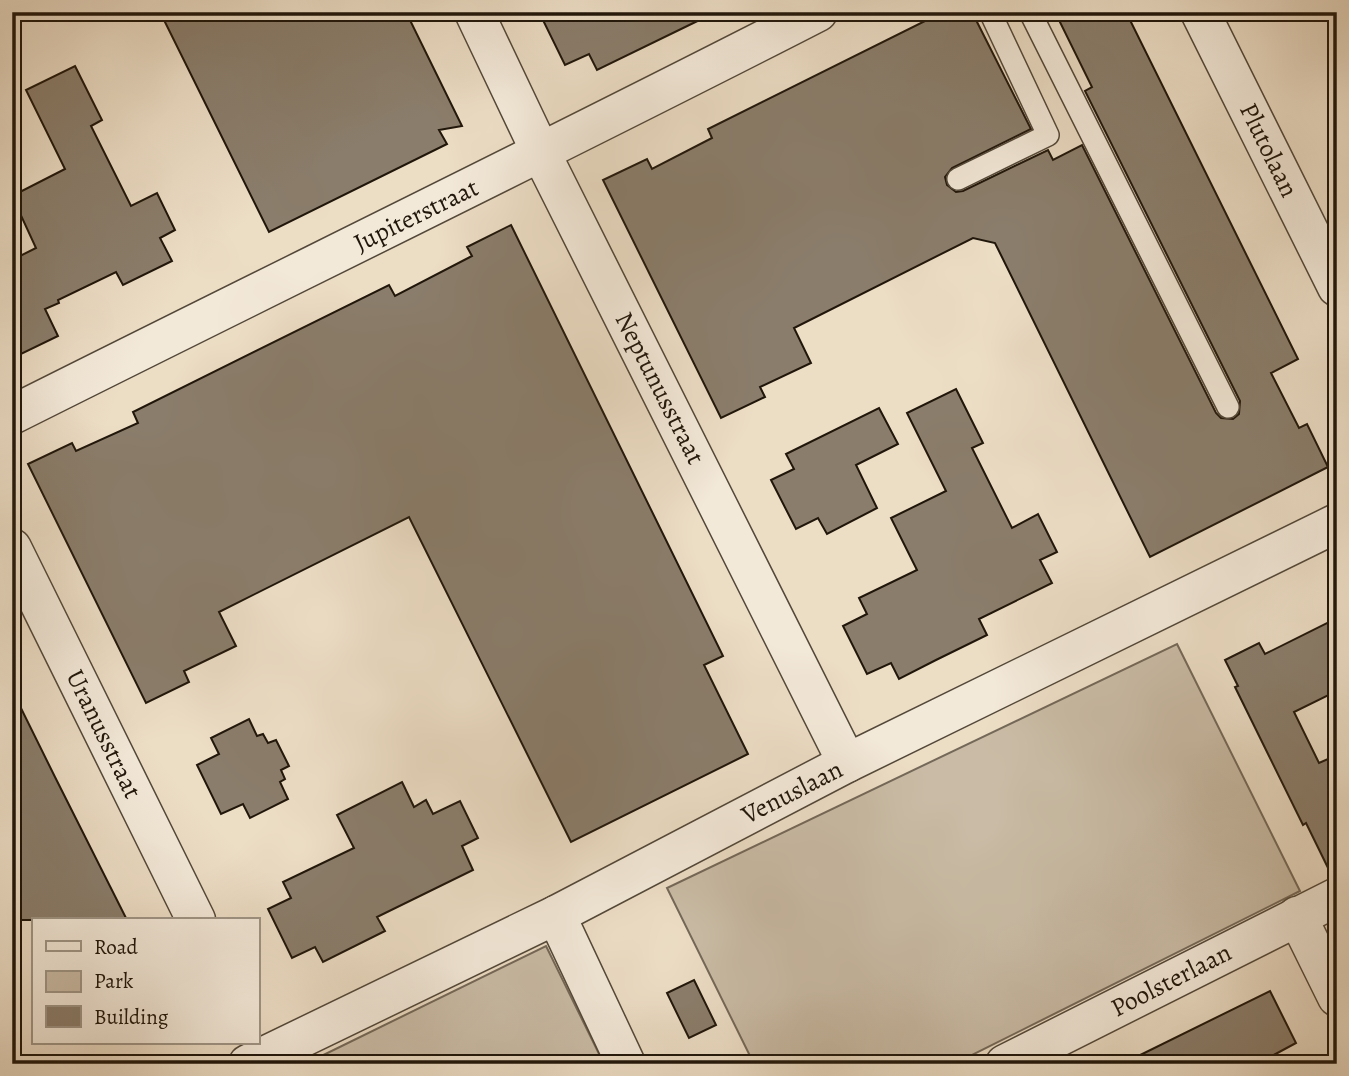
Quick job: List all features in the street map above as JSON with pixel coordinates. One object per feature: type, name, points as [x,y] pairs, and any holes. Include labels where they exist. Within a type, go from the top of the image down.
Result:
[{"type":"street","name":"Neptunusstraat","points":[[474,12],[541,153],[847,764]]},
{"type":"street","name":"Jupiterstraat","points":[[12,415],[541,153],[818,12]]},
{"type":"street","name":"Plutolaan","points":[[1200,12],[1337,287]]},
{"type":"street","name":"Venuslaan","points":[[256,1054],[556,915],[847,764],[1337,523]]},
{"type":"street","name":"Uranusstraat","points":[[12,548],[195,918]]},
{"type":"street","name":"Poolsterlaan","points":[[1005,1064],[1337,897]]},
{"type":"street","points":[[556,915],[626,1064]]},
{"type":"street","points":[[1297,916],[1337,998]]},
{"type":"lane","points":[[958,179],[1048,135],[990,12]]},
{"type":"lane","points":[[1030,12],[1228,407]]},
{"type":"green space","points":[[1177,644],[1300,891],[954,1064],[754,1064],[667,888]]},
{"type":"green space","points":[[546,946],[604,1064],[305,1064]]},
{"type":"building","points":[[160,12],[406,12],[462,126],[439,130],[447,144],[269,232]]},
{"type":"building","points":[[539,12],[716,12],[597,70],[589,54],[565,65]]},
{"type":"building","points":[[943,12],[972,12],[1031,129],[952,168],[945,177],[947,185],[956,192],[963,191],[1048,150],[1053,160],[1082,145],[1216,413],[1221,418],[1233,419],[1239,414],[1240,401],[1085,91],[1092,87],[1055,12],[1126,12],[1298,359],[1271,373],[1299,428],[1307,424],[1328,467],[1150,557],[995,243],[973,238],[794,328],[811,363],[760,387],[765,397],[721,418],[603,180],[647,159],[652,169],[712,138],[708,129]]},
{"type":"building","points":[[75,66],[102,120],[91,126],[131,206],[157,193],[175,230],[160,238],[172,261],[123,285],[116,272],[58,300],[59,303],[45,309],[58,336],[21,354],[12,336],[12,260],[36,248],[12,196],[65,169],[26,90]]},
{"type":"building","points":[[511,225],[723,656],[704,665],[748,754],[571,842],[409,517],[219,612],[236,646],[184,671],[189,682],[146,703],[28,464],[72,443],[76,451],[138,423],[133,412],[389,285],[395,296],[472,256],[467,247]]},
{"type":"building","points":[[956,389],[983,443],[972,448],[1012,528],[1038,514],[1057,552],[1040,560],[1052,583],[979,619],[987,635],[899,679],[891,663],[867,674],[843,626],[867,614],[859,598],[917,570],[891,518],[946,491],[907,413]]},
{"type":"building","points":[[879,408],[898,444],[856,465],[877,508],[827,534],[818,518],[796,529],[771,480],[794,469],[786,454]]},
{"type":"building","points":[[1337,618],[1337,691],[1294,712],[1319,763],[1337,755],[1337,875],[1332,876],[1306,823],[1303,825],[1235,687],[1238,686],[1225,660],[1259,643],[1265,654]]},
{"type":"building","points":[[12,690],[126,918],[12,920]]},
{"type":"building","points":[[249,719],[257,736],[263,734],[268,743],[276,740],[289,766],[281,770],[285,779],[280,782],[288,799],[250,818],[243,804],[221,814],[197,765],[219,754],[211,738]]},
{"type":"building","points":[[402,782],[414,807],[426,800],[433,814],[460,801],[478,838],[462,846],[473,870],[377,917],[385,931],[323,962],[315,947],[292,958],[268,909],[291,898],[283,882],[354,848],[337,815]]},
{"type":"building","points":[[694,980],[716,1025],[689,1038],[667,993]]},
{"type":"building","points":[[1270,991],[1296,1043],[1257,1064],[1122,1064]]}]
